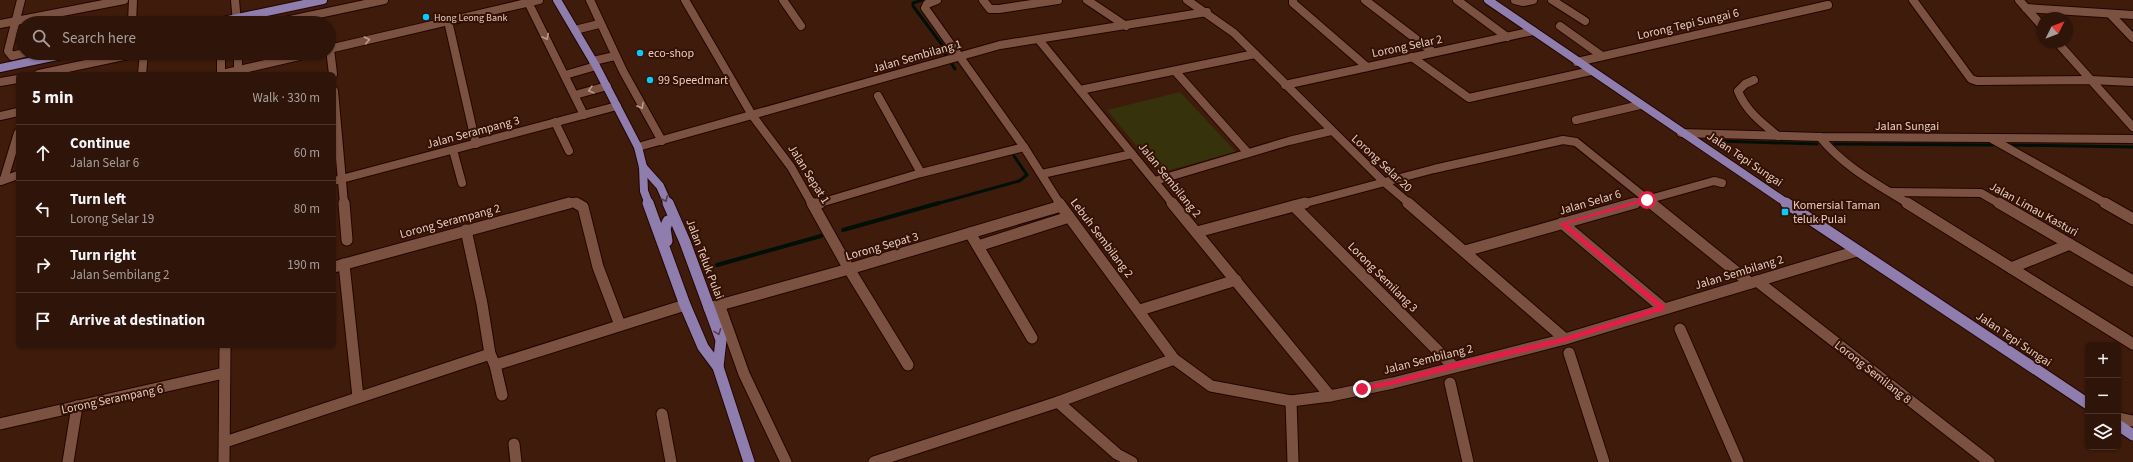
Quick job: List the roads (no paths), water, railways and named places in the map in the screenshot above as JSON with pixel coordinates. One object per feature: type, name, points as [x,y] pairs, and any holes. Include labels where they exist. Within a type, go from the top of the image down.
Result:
[{"type":"main road","points":[[257,16],[323,0]]},
{"type":"main road","name":"Jalan Teluk Pulai","points":[[557,0],[618,106],[638,148],[643,167],[644,191],[685,306],[703,347],[718,367],[749,462]]},
{"type":"main road","name":"Jalan Tepi Sungai","points":[[1488,0],[1640,105],[2085,402]]},
{"type":"main road","points":[[0,68],[38,60]]},
{"type":"main road","name":"Jalan Teluk Pulai","points":[[643,167],[660,186],[714,306],[721,340],[718,367]]},
{"type":"main road","points":[[675,220],[668,221],[664,230],[675,265],[676,279]]},
{"type":"main road","points":[[2121,427],[2133,435]]},
{"type":"street","points":[[17,16],[22,0]]},
{"type":"street","points":[[42,16],[124,0]]},
{"type":"street","points":[[132,16],[133,0]]},
{"type":"street","points":[[236,0],[237,16]]},
{"type":"street","points":[[309,16],[384,0]]},
{"type":"street","points":[[336,48],[528,1],[538,0]]},
{"type":"street","points":[[590,0],[599,24],[615,56],[662,141]]},
{"type":"street","name":"Jalan Sepat 1","points":[[685,0],[752,115],[791,167],[814,204],[849,269],[908,365]]},
{"type":"street","points":[[783,0],[801,26]]},
{"type":"street","name":"Lebuh Sembilang 2","points":[[937,0],[926,4],[925,8],[1024,147],[1069,217],[1140,310],[1174,359],[1211,386],[1290,401],[1330,396]]},
{"type":"street","points":[[982,0],[990,9],[998,10],[1013,9],[1058,0]]},
{"type":"street","points":[[1087,0],[1126,26]]},
{"type":"street","name":"Lorong Selar 20","points":[[1187,0],[1207,12],[1234,33],[1384,182],[1565,339]]},
{"type":"street","points":[[1293,0],[1293,3],[1367,66]]},
{"type":"street","points":[[1365,0],[1434,52]]},
{"type":"street","points":[[1457,0],[1507,37]]},
{"type":"street","points":[[1519,1],[1532,0]]},
{"type":"street","points":[[1552,0],[1585,21]]},
{"type":"street","points":[[1806,0],[1818,7]]},
{"type":"street","points":[[1913,0],[1972,79],[1977,81],[2090,80],[2133,82]]},
{"type":"street","points":[[2019,0],[2037,20]]},
{"type":"street","points":[[528,1],[584,115]]},
{"type":"street","name":"Lorong Tepi Sungai 6","points":[[1578,62],[1828,5]]},
{"type":"street","points":[[2026,8],[2110,15],[2133,15]]},
{"type":"street","name":"Jalan Sembilang 1","points":[[638,148],[1000,45],[1039,40],[1207,12]]},
{"type":"street","points":[[2110,15],[2133,38]]},
{"type":"street","points":[[0,24],[16,21],[9,53],[12,56],[16,55]]},
{"type":"street","points":[[448,21],[476,144]]},
{"type":"street","points":[[575,30],[599,24]]},
{"type":"street","points":[[1560,26],[1602,56]]},
{"type":"street","name":"Lorong Selar 2","points":[[1285,85],[1533,31]]},
{"type":"street","name":"Jalan Sembilang 2","points":[[1039,40],[1330,396],[1393,383],[1453,366],[1565,339],[1663,308],[1857,251]]},
{"type":"street","points":[[2061,48],[2132,126]]},
{"type":"street","points":[[1080,90],[1255,54]]},
{"type":"street","points":[[565,75],[615,56]]},
{"type":"street","points":[[1412,57],[1468,98],[1591,71]]},
{"type":"street","points":[[48,72],[105,60]]},
{"type":"street","points":[[142,72],[143,60]]},
{"type":"street","points":[[221,60],[222,72]]},
{"type":"street","points":[[238,60],[238,72],[285,60]]},
{"type":"street","points":[[331,60],[333,72]]},
{"type":"street","points":[[1175,71],[1248,153]]},
{"type":"street","points":[[0,82],[16,78]]},
{"type":"street","points":[[1754,80],[1740,87],[1738,91],[1741,100],[1749,110],[1778,136]]},
{"type":"street","points":[[575,95],[607,86]]},
{"type":"street","points":[[878,96],[922,173]]},
{"type":"street","points":[[1576,120],[1640,105]]},
{"type":"street","name":"Jalan Serampang 3","points":[[338,180],[618,106]]},
{"type":"street","points":[[0,116],[16,112]]},
{"type":"street","points":[[555,122],[569,151]]},
{"type":"street","points":[[1155,181],[1248,153],[1331,131]]},
{"type":"street","name":"Jalan Sungai","points":[[1682,133],[1820,137],[2133,139]]},
{"type":"street","points":[[336,136],[338,180],[347,240]]},
{"type":"street","points":[[1820,137],[1832,152],[1851,168],[2133,344]]},
{"type":"street","points":[[1990,138],[2133,219]]},
{"type":"street","points":[[2,180],[16,139]]},
{"type":"street","name":"Lorong Semilang 8","points":[[1384,182],[1563,140],[1576,142],[1647,200],[1989,462]]},
{"type":"street","points":[[814,204],[922,173],[1024,147]]},
{"type":"street","points":[[453,150],[462,183]]},
{"type":"street","points":[[1042,174],[1132,154]]},
{"type":"street","points":[[2,180],[16,176]]},
{"type":"street","name":"Jalan Selar 6","points":[[1465,251],[1714,181],[1722,182]]},
{"type":"street","points":[[1196,232],[1384,182]]},
{"type":"street","name":"Jalan Limau Kasturi","points":[[1890,192],[1981,193],[2133,281]]},
{"type":"street","name":"Lorong Serampang 2","points":[[339,265],[573,202],[583,207],[598,267],[620,325]]},
{"type":"street","name":"Lorong Sepat 3","points":[[714,306],[849,269],[1062,206]]},
{"type":"street","name":"Lorong Semilang 3","points":[[1294,206],[1453,366]]},
{"type":"street","points":[[978,246],[1069,217]]},
{"type":"street","points":[[1562,224],[1663,308]]},
{"type":"street","points":[[466,230],[493,359],[502,394]]},
{"type":"street","points":[[970,233],[1032,338]]},
{"type":"street","points":[[2011,268],[2070,244]]},
{"type":"street","points":[[339,265],[358,397]]},
{"type":"street","points":[[1140,310],[1236,280]]},
{"type":"street","points":[[225,442],[358,397],[685,306]]},
{"type":"street","points":[[714,306],[744,374],[786,462]]},
{"type":"street","points":[[1680,329],[1738,462]]},
{"type":"street","points":[[224,462],[225,348]]},
{"type":"street","points":[[1569,353],[1604,462]]},
{"type":"street","points":[[874,462],[1058,402],[1174,359]]},
{"type":"street","name":"Lorong Serampang 6","points":[[0,424],[224,373]]},
{"type":"street","points":[[1450,383],[1468,462]]},
{"type":"street","points":[[1290,401],[1293,462]]},
{"type":"street","points":[[1058,402],[1117,454],[1132,462]]},
{"type":"street","points":[[68,462],[77,406]]},
{"type":"street","points":[[662,414],[671,462]]},
{"type":"street","points":[[2121,419],[2133,422]]},
{"type":"street","points":[[514,444],[516,462]]},
{"type":"waterway","points":[[922,0],[913,3],[913,6],[943,46],[946,57]]},
{"type":"waterway","points":[[950,61],[955,69]]},
{"type":"waterway","points":[[1717,141],[1817,144]]},
{"type":"waterway","points":[[1834,144],[1993,145]]},
{"type":"waterway","points":[[2011,145],[2133,147]]},
{"type":"waterway","points":[[936,204],[1019,181],[1027,175],[1014,156]]},
{"type":"waterway","points":[[843,230],[939,203]]},
{"type":"waterway","points":[[717,265],[821,236]]},
{"type":"place","name":"Hong Leong Bank","points":[[426,17]]},
{"type":"place","name":"eco-shop","points":[[640,53]]},
{"type":"place","name":"99 Speedmart","points":[[650,80]]},
{"type":"place","name":"Komersial Taman teluk Pulai","points":[[1785,212]]}]
